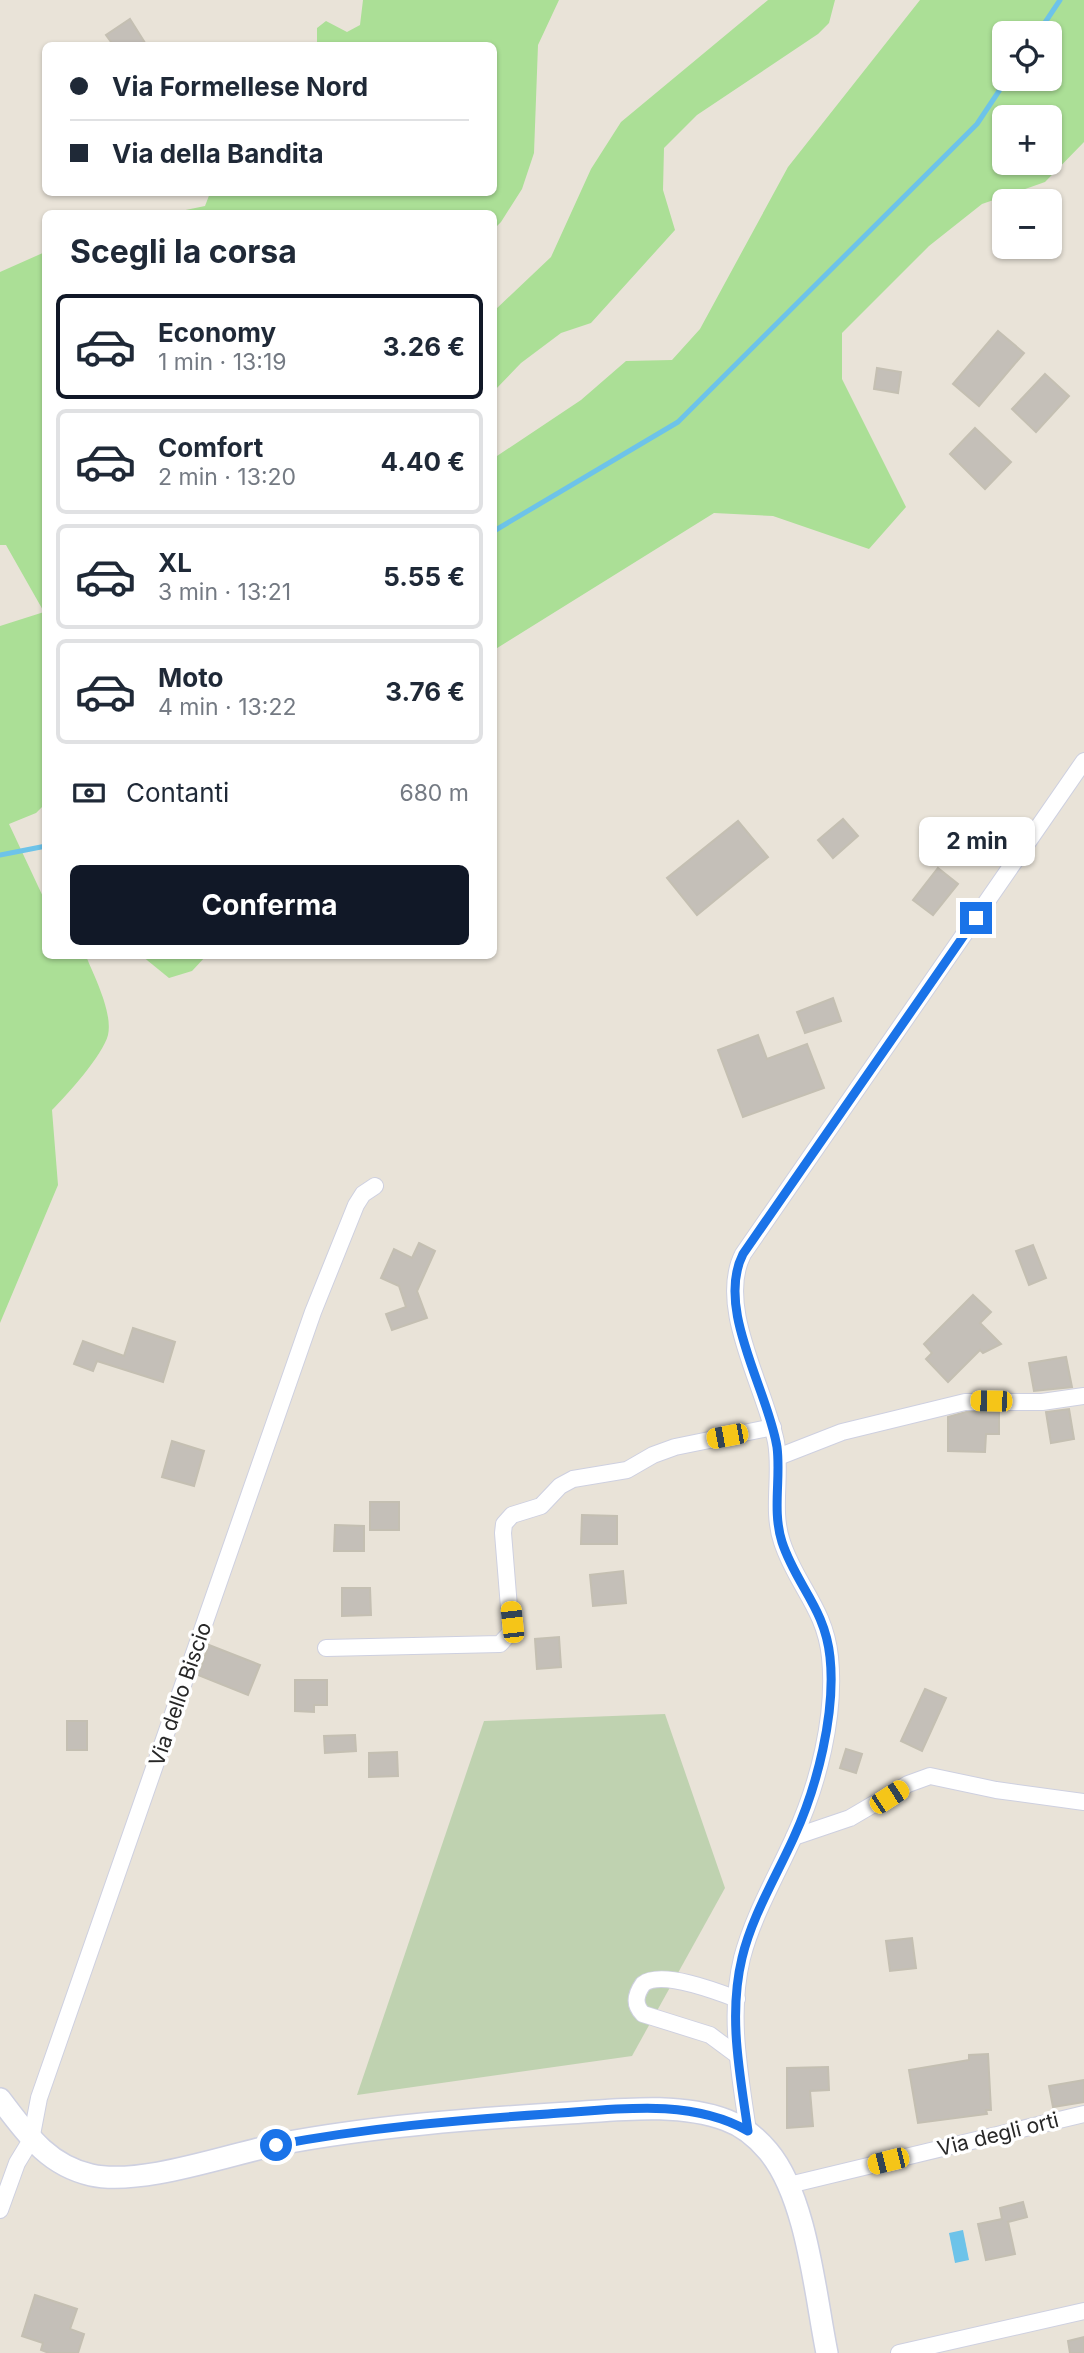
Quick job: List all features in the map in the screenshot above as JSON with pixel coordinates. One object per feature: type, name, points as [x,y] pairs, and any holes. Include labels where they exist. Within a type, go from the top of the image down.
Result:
[{"type":"street","points":[[748,2131],[737,2055],[737,1999],[748,1941],[794,1837],[819,1766],[831,1664],[819,1613],[781,1539],[778,1457],[773,1427],[737,1308],[735,1284],[740,1260],[1084,761]]},
{"type":"street","name":"Via dello Biscio","points":[[0,2210],[17,2163],[31,2140],[38,2098],[313,1312],[356,1205],[363,1194],[375,1186]]},
{"type":"street","points":[[778,1457],[854,1428],[965,1402],[1042,1402],[1084,1396]]},
{"type":"street","points":[[326,1648],[500,1644],[511,1632],[503,1533],[504,1524],[512,1515],[541,1506],[560,1486],[580,1477],[627,1470],[669,1449],[773,1427]]},
{"type":"street","points":[[794,1837],[850,1818],[908,1784],[930,1776],[996,1790],[1084,1802]]},
{"type":"street","points":[[737,1999],[707,1988],[654,1978],[643,1983],[636,1999],[643,2014],[710,2035],[737,2055]]},
{"type":"street","points":[[0,2099],[31,2140],[62,2164],[91,2175],[111,2177],[150,2173],[324,2136],[492,2118],[662,2110],[720,2118],[748,2131],[771,2154],[789,2185],[800,2217],[827,2353]]},
{"type":"street","name":"Via degli orti","points":[[789,2185],[1084,2114]]},
{"type":"street","points":[[899,2353],[1084,2311]]},
{"type":"green space","points":[[363,0],[559,0],[538,45],[534,153],[522,189],[501,222],[497,226],[497,210],[186,210],[205,206],[209,196],[497,196],[497,42],[317,42],[317,28],[326,21],[347,32],[360,25]]},
{"type":"green space","points":[[768,0],[835,0],[829,23],[818,34],[697,115],[664,148],[663,190],[675,230],[591,323],[561,333],[521,363],[497,388],[497,308],[551,257],[591,169],[621,122]]},
{"type":"green space","points":[[920,0],[1084,0],[1084,142],[1062,165],[1062,105],[992,105],[992,175],[1052,175],[1045,182],[1025,189],[992,189],[992,201],[982,204],[929,246],[842,333],[842,379],[906,507],[869,549],[773,516],[714,513],[497,648],[497,456],[581,400],[626,361],[672,360],[700,329],[788,167]]},
{"type":"green space","points":[[42,253],[42,608],[6,545],[0,545],[0,272]]},
{"type":"green space","points":[[42,613],[42,807],[36,813],[9,824],[42,895],[42,959],[87,959],[102,994],[109,1026],[105,1043],[92,1064],[52,1110],[58,1185],[0,1323],[0,626]]},
{"type":"green space","points":[[146,959],[203,959],[192,971],[169,978]]},
{"type":"green space","points":[[665,1714],[725,1888],[632,2056],[357,2095],[484,1721]]},
{"type":"water","points":[[963,2230],[969,2260],[955,2263],[949,2233]]},
{"type":"building","points":[[130,19],[144,42],[111,42],[106,35]]},
{"type":"building","points":[[998,331],[1024,353],[979,406],[953,384]]},
{"type":"building","points":[[877,368],[901,372],[898,393],[874,389]]},
{"type":"building","points":[[1045,374],[1069,396],[1036,432],[1012,409]]},
{"type":"building","points":[[975,428],[1011,462],[985,489],[950,454]]},
{"type":"building","points":[[843,819],[858,836],[833,858],[818,840]]},
{"type":"building","points":[[738,821],[768,857],[697,915],[667,878]]},
{"type":"building","points":[[938,868],[958,884],[933,915],[913,900]]},
{"type":"building","points":[[833,998],[841,1021],[805,1033],[797,1012]]},
{"type":"building","points":[[758,1035],[767,1059],[807,1044],[824,1088],[743,1117],[718,1050]]},
{"type":"building","points":[[419,1243],[435,1251],[417,1291],[427,1318],[392,1330],[386,1314],[406,1307],[399,1286],[381,1278],[394,1249],[412,1258]]},
{"type":"building","points":[[1033,1245],[1046,1278],[1029,1285],[1016,1251]]},
{"type":"building","points":[[973,1295],[991,1312],[980,1323],[1001,1344],[983,1353],[980,1350],[948,1382],[926,1359],[932,1353],[924,1344]]},
{"type":"building","points":[[133,1328],[175,1342],[163,1382],[97,1361],[93,1371],[74,1364],[83,1341],[124,1356]]},
{"type":"building","points":[[1066,1357],[1072,1387],[1034,1391],[1029,1363]]},
{"type":"building","points":[[1069,1409],[1074,1439],[1051,1443],[1046,1412]]},
{"type":"building","points":[[966,1412],[999,1412],[999,1434],[986,1434],[985,1452],[948,1451],[948,1417]]},
{"type":"building","points":[[172,1441],[204,1451],[194,1486],[162,1477]]},
{"type":"building","points":[[370,1502],[399,1502],[399,1530],[370,1530]]},
{"type":"building","points":[[582,1515],[617,1516],[617,1544],[581,1544]]},
{"type":"building","points":[[335,1525],[364,1526],[364,1551],[334,1551]]},
{"type":"building","points":[[623,1571],[626,1603],[593,1606],[590,1575]]},
{"type":"building","points":[[342,1588],[370,1588],[371,1615],[342,1616]]},
{"type":"building","points":[[559,1637],[561,1667],[537,1669],[535,1639]]},
{"type":"building","points":[[209,1645],[260,1665],[248,1695],[198,1675]]},
{"type":"building","points":[[295,1680],[327,1680],[327,1705],[314,1705],[314,1712],[295,1711]]},
{"type":"building","points":[[925,1689],[946,1698],[922,1751],[901,1741]]},
{"type":"building","points":[[67,1721],[87,1721],[87,1750],[67,1750]]},
{"type":"building","points":[[355,1735],[356,1751],[325,1753],[324,1736]]},
{"type":"building","points":[[846,1749],[862,1754],[856,1773],[840,1768]]},
{"type":"building","points":[[397,1752],[398,1776],[369,1777],[369,1753]]},
{"type":"building","points":[[912,1938],[916,1968],[890,1971],[886,1941]]},
{"type":"building","points":[[988,2054],[991,2110],[986,2110],[987,2114],[918,2123],[909,2070],[969,2060],[969,2055]]},
{"type":"building","points":[[828,2067],[829,2090],[810,2091],[813,2126],[787,2128],[787,2068]]},
{"type":"building","points":[[1084,2080],[1084,2102],[1053,2107],[1049,2086]]},
{"type":"building","points":[[1023,2202],[1027,2217],[1008,2222],[1015,2254],[986,2260],[978,2224],[1002,2219],[1000,2208]]},
{"type":"building","points":[[35,2295],[77,2309],[70,2329],[84,2334],[78,2353],[49,2353],[41,2350],[43,2343],[22,2336]]},
{"type":"building","points":[[1084,2337],[1084,2353],[1070,2353],[1068,2341]]},
{"type":"waterway","points":[[1046,21],[1060,0]]},
{"type":"waterway","points":[[497,529],[678,422],[977,124],[999,91]]},
{"type":"waterway","points":[[0,855],[42,847]]},
{"type":"route","points":[[276,2145],[445,2122],[618,2110],[699,2114],[726,2120],[748,2131],[735,2035],[739,1976],[751,1931],[811,1795],[825,1728],[831,1664],[824,1625],[812,1597],[789,1559],[779,1533],[777,1447],[740,1321],[735,1292],[737,1269],[743,1254],[976,918]]}]
